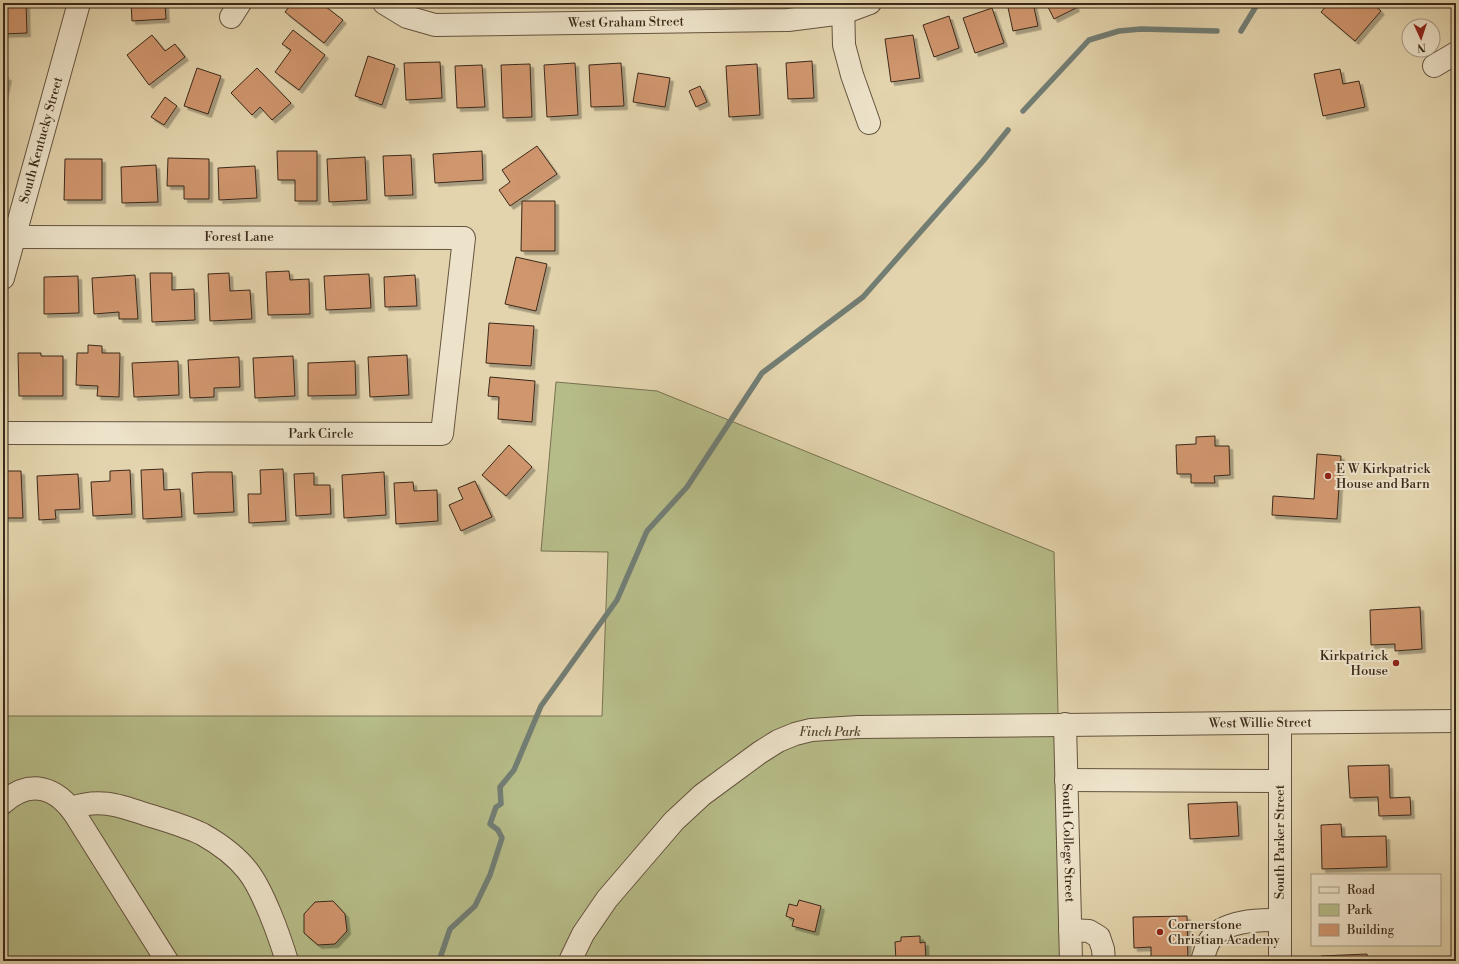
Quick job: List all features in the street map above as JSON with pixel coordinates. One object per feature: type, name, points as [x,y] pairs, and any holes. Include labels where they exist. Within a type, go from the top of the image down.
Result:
[{"type":"street","name":"South Kentucky Street","points":[[3,278],[79,3]]},
{"type":"street","name":"West Graham Street","points":[[384,3],[407,17],[435,25],[626,12],[788,20],[870,3]]},
{"type":"street","points":[[843,8],[844,45],[868,123]]},
{"type":"street","points":[[1434,66],[1456,53]]},
{"type":"street","name":"Forest Lane","points":[[14,236],[464,238]]},
{"type":"street","name":"Park Circle","points":[[3,433],[442,434],[464,238]]},
{"type":"street","name":"West Willie Street","points":[[570,961],[583,934],[607,899],[674,821],[707,791],[759,753],[778,741],[795,734],[829,728],[1065,724],[1456,721]]},
{"type":"street","name":"South Parker Street","points":[[1280,723],[1280,961]]},
{"type":"street","name":"South College Street","points":[[1065,724],[1071,961]]},
{"type":"street","points":[[1066,780],[1280,781]]},
{"type":"street","points":[[3,803],[22,790],[31,788],[50,790],[58,795],[71,808],[167,961]]},
{"type":"street","points":[[71,808],[89,803],[108,803],[176,823],[213,841],[240,862],[254,881],[270,915],[287,961]]},
{"type":"street","points":[[1202,961],[1210,940],[1222,929],[1255,920],[1280,920]]},
{"type":"street","points":[[1070,930],[1089,931],[1099,937],[1103,950],[1104,961]]},
{"type":"green space","name":"Finch Park","points":[[556,382],[657,391],[1054,552],[1059,752],[1061,961],[3,961],[3,716],[602,716],[608,552],[541,551]]},
{"type":"building","points":[[3,3],[26,3],[27,33],[3,34]]},
{"type":"building","points":[[131,3],[165,3],[166,19],[132,21]]},
{"type":"building","points":[[292,3],[321,3],[343,20],[324,43],[285,12]]},
{"type":"building","points":[[1007,3],[1033,3],[1038,26],[1013,31]]},
{"type":"building","points":[[1046,3],[1074,3],[1076,8],[1054,19]]},
{"type":"building","points":[[1329,3],[1372,3],[1381,11],[1355,41],[1321,12]]},
{"type":"building","points":[[992,8],[1004,43],[975,53],[963,18]]},
{"type":"building","points":[[949,16],[959,48],[934,57],[923,25]]},
{"type":"building","points":[[293,30],[325,55],[299,90],[275,72],[291,50],[282,44]]},
{"type":"building","points":[[152,35],[165,51],[175,44],[185,57],[149,85],[127,55]]},
{"type":"building","points":[[913,35],[920,78],[891,82],[885,39]]},
{"type":"building","points":[[368,56],[395,65],[382,105],[355,96]]},
{"type":"building","points":[[812,61],[814,98],[788,99],[786,63]]},
{"type":"building","points":[[440,62],[442,98],[406,100],[404,63]]},
{"type":"building","points":[[575,63],[578,115],[547,117],[544,65]]},
{"type":"building","points":[[621,63],[624,106],[591,107],[589,65]]},
{"type":"building","points":[[530,64],[532,117],[503,118],[501,65]]},
{"type":"building","points":[[757,64],[760,115],[729,117],[726,66]]},
{"type":"building","points":[[482,65],[485,107],[457,108],[455,66]]},
{"type":"building","points":[[197,68],[221,76],[208,114],[184,106]]},
{"type":"building","points":[[257,68],[291,103],[272,120],[260,107],[252,115],[231,93]]},
{"type":"building","points":[[1340,69],[1343,84],[1359,81],[1365,107],[1323,116],[1314,74]]},
{"type":"building","points":[[638,73],[670,78],[665,107],[633,102]]},
{"type":"building","points":[[3,76],[8,77],[3,101]]},
{"type":"building","points":[[700,86],[707,102],[696,107],[689,91]]},
{"type":"building","points":[[165,97],[177,106],[164,125],[151,117]]},
{"type":"building","points":[[537,146],[557,174],[510,206],[499,190],[510,182],[502,170]]},
{"type":"building","points":[[277,151],[317,151],[317,201],[295,201],[295,180],[278,180]]},
{"type":"building","points":[[482,151],[483,180],[435,183],[433,154]]},
{"type":"building","points":[[411,155],[413,195],[385,196],[383,156]]},
{"type":"building","points":[[365,157],[367,200],[329,202],[327,159]]},
{"type":"building","points":[[168,158],[209,159],[209,199],[184,199],[184,186],[167,186]]},
{"type":"building","points":[[65,159],[102,159],[102,200],[64,200]]},
{"type":"building","points":[[156,165],[158,202],[122,203],[121,167]]},
{"type":"building","points":[[255,166],[257,198],[219,200],[218,168]]},
{"type":"building","points":[[522,201],[555,201],[555,251],[521,251]]},
{"type":"building","points":[[516,257],[547,264],[536,311],[505,304]]},
{"type":"building","points":[[289,271],[290,280],[309,279],[310,314],[268,315],[266,272]]},
{"type":"building","points":[[150,273],[172,273],[172,290],[194,289],[195,320],[152,322]]},
{"type":"building","points":[[229,273],[230,291],[250,290],[252,319],[210,321],[208,274]]},
{"type":"building","points":[[369,274],[371,308],[326,310],[324,276]]},
{"type":"building","points":[[135,275],[138,319],[119,319],[119,312],[94,314],[92,278]]},
{"type":"building","points":[[415,275],[417,306],[385,307],[384,277]]},
{"type":"building","points":[[78,276],[79,313],[44,314],[44,277]]},
{"type":"building","points":[[489,323],[534,326],[531,366],[486,363]]},
{"type":"building","points":[[88,345],[102,346],[102,353],[120,353],[119,397],[97,396],[98,386],[76,385],[77,353],[88,353]]},
{"type":"building","points":[[18,353],[41,353],[41,356],[63,356],[63,396],[19,396]]},
{"type":"building","points":[[407,355],[409,395],[370,397],[368,357]]},
{"type":"building","points":[[293,356],[295,396],[255,398],[253,358]]},
{"type":"building","points":[[239,357],[240,387],[214,388],[214,397],[190,398],[188,360]]},
{"type":"building","points":[[178,361],[179,395],[134,397],[132,363]]},
{"type":"building","points":[[355,361],[356,395],[308,396],[308,363]]},
{"type":"building","points":[[490,377],[535,381],[532,422],[498,419],[499,397],[488,396]]},
{"type":"building","points":[[1215,436],[1215,446],[1229,446],[1230,475],[1214,476],[1215,483],[1191,483],[1191,474],[1177,474],[1176,445],[1196,444],[1196,437]]},
{"type":"building","points":[[509,445],[532,467],[506,496],[482,475]]},
{"type":"building","name":"E W Kirkpatrick House and Barn","points":[[1317,454],[1341,456],[1337,519],[1272,515],[1273,496],[1314,499]]},
{"type":"building","points":[[163,469],[164,490],[180,489],[182,517],[143,519],[141,470]]},
{"type":"building","points":[[283,469],[286,521],[249,523],[248,494],[261,494],[260,470]]},
{"type":"building","points":[[130,470],[132,514],[93,516],[91,482],[110,481],[110,471]]},
{"type":"building","points":[[3,471],[21,471],[23,518],[3,518]]},
{"type":"building","points":[[232,472],[234,512],[194,514],[192,473]]},
{"type":"building","points":[[384,472],[386,515],[344,518],[342,475]]},
{"type":"building","points":[[314,473],[314,485],[330,485],[331,514],[296,516],[294,474]]},
{"type":"building","points":[[78,474],[80,509],[55,510],[56,519],[39,520],[37,476]]},
{"type":"building","points":[[475,481],[492,517],[461,531],[449,505],[463,499],[458,488]]},
{"type":"building","points":[[413,482],[414,491],[437,490],[438,521],[396,524],[394,483]]},
{"type":"building","points":[[1420,607],[1422,649],[1395,651],[1395,644],[1371,645],[1370,610]]},
{"type":"building","points":[[1389,765],[1390,798],[1410,797],[1411,815],[1379,816],[1378,797],[1350,798],[1348,766]]},
{"type":"building","points":[[1237,802],[1239,836],[1190,839],[1188,804]]},
{"type":"building","points":[[1341,824],[1342,837],[1386,836],[1387,867],[1322,869],[1321,825]]},
{"type":"building","points":[[799,900],[821,906],[815,932],[792,926],[794,919],[786,916],[789,904],[797,906]]},
{"type":"building","points":[[333,901],[345,914],[347,931],[335,944],[318,945],[304,933],[304,914],[315,902]]},
{"type":"building","name":"Cornerstone Christian Academy","points":[[1187,916],[1188,961],[1151,961],[1151,947],[1134,948],[1133,917]]},
{"type":"building","points":[[920,936],[920,943],[925,942],[926,961],[896,961],[895,942],[901,941],[901,937]]},
{"type":"building","points":[[1367,954],[1368,961],[1321,961],[1321,956]]},
{"type":"waterway","points":[[1241,31],[1258,3]]},
{"type":"waterway","points":[[1023,111],[1089,40],[1119,31],[1141,29],[1217,31]]},
{"type":"waterway","points":[[439,961],[450,929],[475,906],[490,875],[502,838],[498,830],[490,824],[496,807],[501,804],[500,787],[514,770],[541,706],[617,600],[647,531],[687,487],[762,373],[863,297],[983,161],[1008,130]]},
{"type":"place","name":"E W Kirkpatrick House and Barn","points":[[1328,476]]},
{"type":"place","name":"Kirkpatrick House","points":[[1396,663]]},
{"type":"place","name":"Cornerstone Christian Academy","points":[[1160,932]]}]
